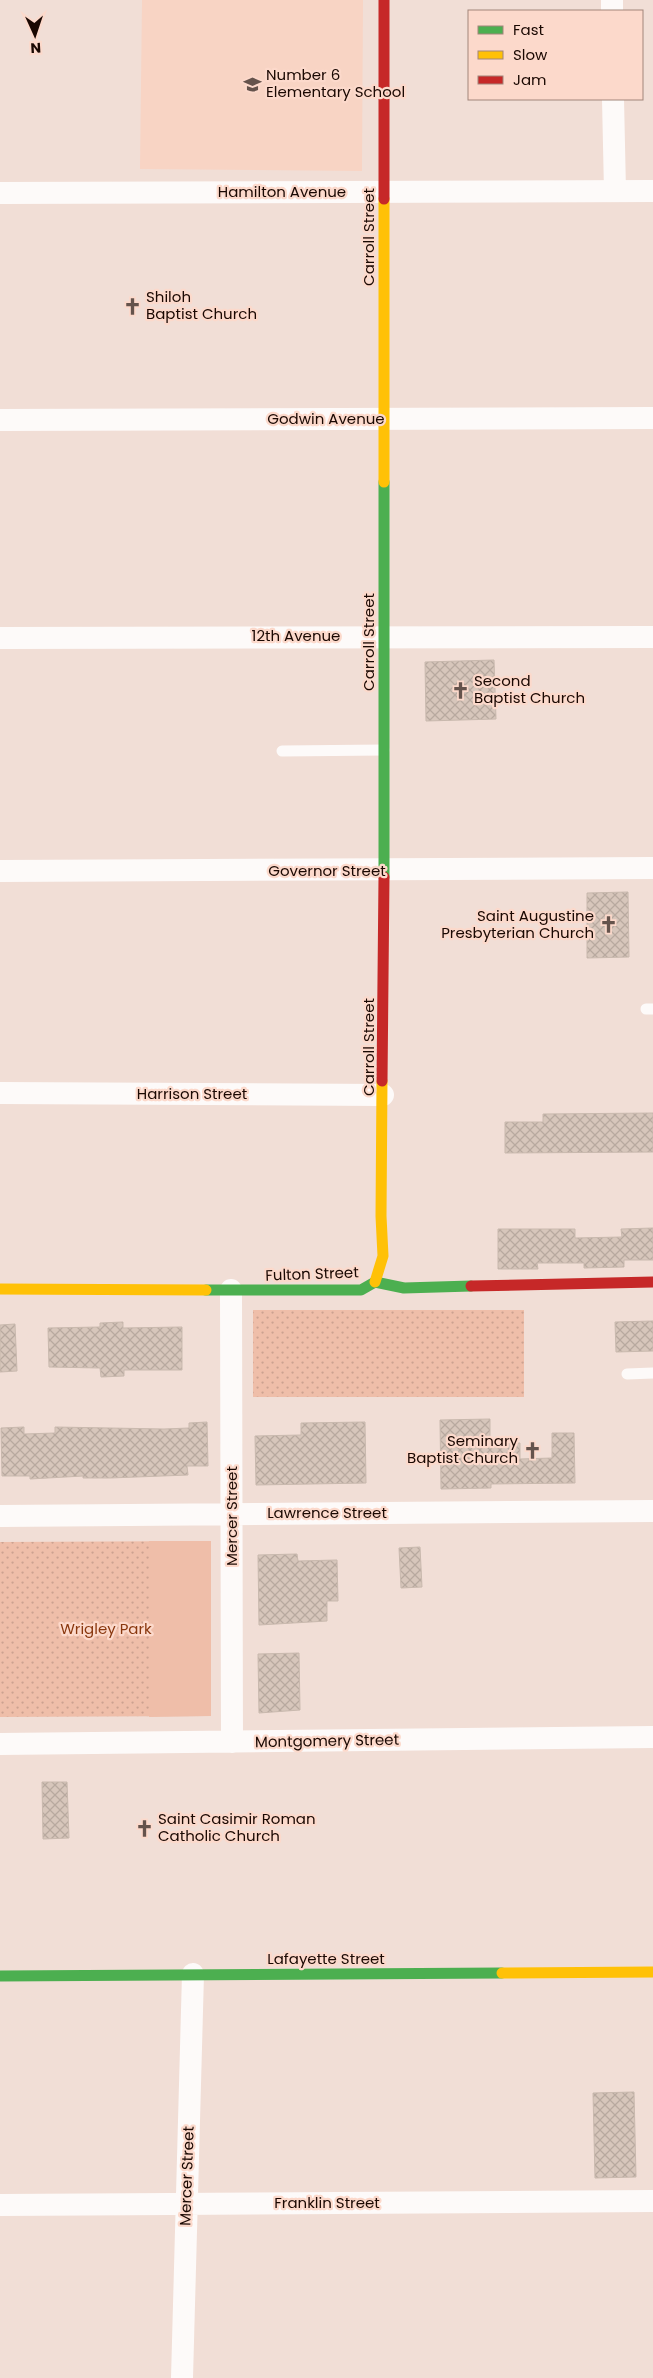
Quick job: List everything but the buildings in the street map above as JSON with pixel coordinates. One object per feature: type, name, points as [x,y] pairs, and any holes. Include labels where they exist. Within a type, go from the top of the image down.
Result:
[{"type":"street","name":"Carroll Street","points":[[375,1282],[383,1256],[381,1216],[384,871],[384,0]]},
{"type":"street","points":[[613,100],[615,191]]},
{"type":"street","name":"Hamilton Avenue","points":[[0,193],[653,191]]},
{"type":"street","name":"Godwin Avenue","points":[[0,420],[653,418]]},
{"type":"street","name":"12th Avenue","points":[[0,638],[653,637]]},
{"type":"street","name":"Governor Street","points":[[0,871],[384,871],[653,868]]},
{"type":"street","name":"Harrison Street","points":[[0,1093],[383,1095]]},
{"type":"street","name":"Fulton Street","points":[[0,1289],[361,1290],[375,1282],[404,1288],[653,1282]]},
{"type":"street","name":"Mercer Street","points":[[231,1290],[232,1742]]},
{"type":"street","name":"Lawrence Street","points":[[0,1516],[653,1511]]},
{"type":"street","name":"Montgomery Street","points":[[0,1744],[653,1737]]},
{"type":"street","name":"Lafayette Street","points":[[0,1976],[653,1972]]},
{"type":"street","name":"Mercer Street","points":[[182,2378],[193,1974]]},
{"type":"street","name":"Franklin Street","points":[[0,2205],[653,2201]]},
{"type":"lane","points":[[282,751],[384,750]]},
{"type":"lane","points":[[627,1374],[653,1373]]},
{"type":"shaded area","name":"Number 6 Elementary School","points":[[142,0],[363,0],[362,171],[140,169]]},
{"type":"green space","points":[[253,1310],[524,1310],[524,1397],[253,1397]]},
{"type":"green space","points":[[149,1541],[211,1541],[211,1716],[149,1717]]},
{"type":"green space","name":"Wrigley Park","points":[[211,1541],[211,1716],[0,1717],[0,1542]]},
{"type":"traffic: fast","points":[[384,482],[384,877]]},
{"type":"traffic: fast","points":[[206,1290],[361,1290],[375,1282],[404,1288],[471,1286]]},
{"type":"traffic: fast","points":[[0,1976],[502,1973]]},
{"type":"traffic: slow","points":[[384,199],[384,482]]},
{"type":"traffic: slow","points":[[375,1282],[383,1256],[381,1216],[382,1081]]},
{"type":"traffic: slow","points":[[0,1289],[206,1290]]},
{"type":"traffic: slow","points":[[502,1973],[653,1972]]},
{"type":"traffic: jam","points":[[384,0],[384,199]]},
{"type":"traffic: jam","points":[[382,1081],[384,877]]},
{"type":"traffic: jam","points":[[471,1286],[653,1282]]},
{"type":"place","name":"Number 6 Elementary School","points":[[252,84]]},
{"type":"place","name":"Shiloh Baptist Church","points":[[132,306]]},
{"type":"place","name":"Second Baptist Church","points":[[460,690]]},
{"type":"place","name":"Saint Augustine Presbyterian Church","points":[[608,925]]},
{"type":"place","name":"Seminary Baptist Church","points":[[532,1450]]},
{"type":"place","name":"Saint Casimir Roman Catholic Church","points":[[144,1828]]}]
